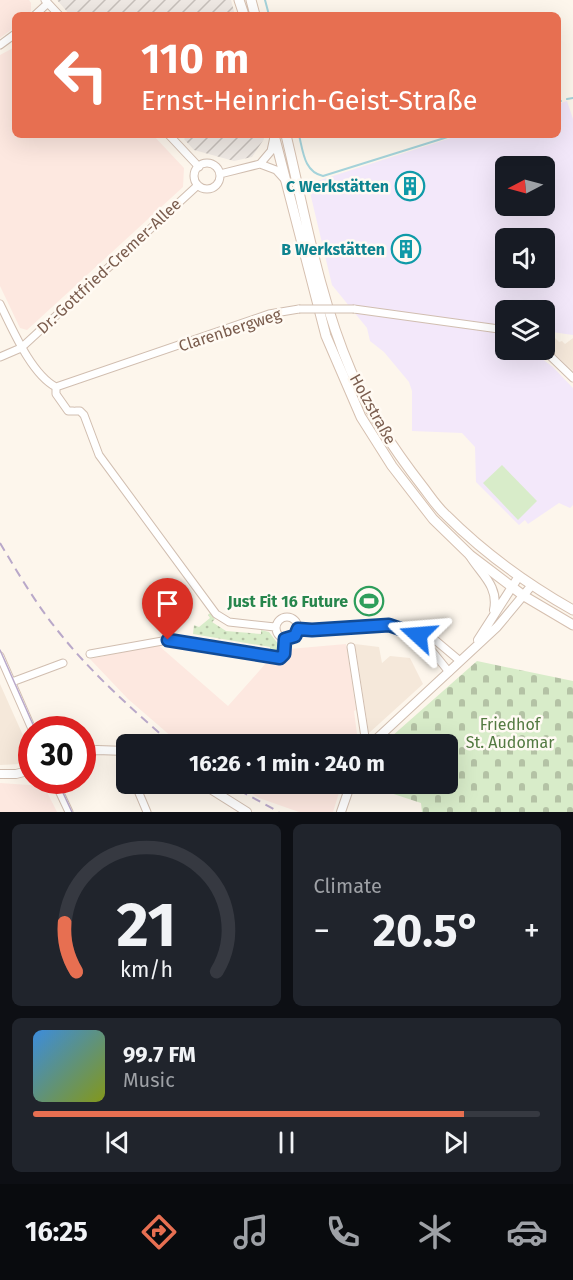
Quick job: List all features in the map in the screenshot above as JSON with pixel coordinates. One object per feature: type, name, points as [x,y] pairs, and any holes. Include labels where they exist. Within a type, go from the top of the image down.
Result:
[{"type":"main road","name":"Holzstraße","points":[[275,138],[326,336],[361,417],[392,466],[426,510],[470,555],[524,596],[573,625]]},
{"type":"main road","name":"Holzstraße","points":[[287,138],[318,267],[336,329],[351,371],[371,411],[402,460],[444,514],[482,548],[519,576],[573,610]]},
{"type":"street","points":[[172,138],[199,167]]},
{"type":"street","points":[[273,138],[271,151],[260,164],[276,170],[285,180]]},
{"type":"street","points":[[199,167],[210,164],[217,168],[220,174]]},
{"type":"street","name":"Dr.-Gottfried-Cremer-Allee","points":[[0,357],[21,348],[198,185],[206,189],[214,187],[220,181],[220,174],[260,164]]},
{"type":"street","points":[[198,185],[195,178],[199,167]]},
{"type":"street","name":"Dr.-Gottfried-Cremer-Allee","points":[[0,303],[21,348],[46,380],[56,387],[56,394],[68,411],[80,411],[84,415],[99,455],[216,614],[228,622],[275,627]]},
{"type":"street","name":"Clarenbergweg","points":[[56,387],[269,314],[299,309],[354,309],[495,328]]},
{"type":"street","points":[[554,360],[573,378]]},
{"type":"street","name":"Holzstraße","points":[[470,555],[494,589],[496,597],[494,614]]},
{"type":"street","points":[[474,648],[519,576]]},
{"type":"street","points":[[381,734],[497,627],[532,585]]},
{"type":"street","points":[[287,616],[294,619],[298,629],[295,636],[285,639],[277,634],[275,627],[279,620],[287,616]]},
{"type":"street","points":[[298,629],[389,625],[435,640],[460,661]]},
{"type":"street","points":[[425,638],[428,646],[449,672]]},
{"type":"street","points":[[90,654],[168,640],[280,658],[284,654],[285,639]]},
{"type":"street","points":[[351,647],[365,734]]},
{"type":"street","points":[[0,656],[26,716]]},
{"type":"street","points":[[12,682],[63,663]]},
{"type":"street","points":[[96,752],[116,750]]},
{"type":"street","points":[[0,774],[18,772]]},
{"type":"street","points":[[61,794],[69,812]]},
{"type":"street","points":[[139,794],[147,812]]},
{"type":"street","points":[[219,794],[248,812]]},
{"type":"street","points":[[341,812],[347,794]]},
{"type":"shaded area","points":[[0,0],[29,0],[31,11],[12,12],[12,29],[0,38]]},
{"type":"shaded area","points":[[57,0],[231,0],[234,12],[67,12]]},
{"type":"shaded area","points":[[12,49],[12,138],[156,138],[184,168],[183,187],[27,330],[20,328],[0,286],[0,55]]},
{"type":"shaded area","points":[[567,101],[573,119],[573,335],[555,332],[555,300],[495,300],[495,360],[544,360],[573,388],[573,505],[570,508],[559,503],[528,524],[525,520],[519,525],[476,482],[475,447],[462,433],[412,431],[412,391],[409,382],[384,352],[370,341],[367,328],[332,285],[308,184],[451,138],[561,138],[561,103]]},
{"type":"shaded area","points":[[184,139],[264,139],[252,157],[234,161],[194,150]]},
{"type":"shaded area","points":[[555,338],[565,344],[573,338],[573,371],[555,354]]},
{"type":"shaded area","points":[[346,644],[356,710],[354,711],[357,734],[168,734],[128,699],[90,659],[158,645],[228,706],[267,662],[289,649]]},
{"type":"shaded area","points":[[355,644],[379,647],[382,663],[390,656],[410,658],[423,684],[369,733]]},
{"type":"shaded area","points":[[0,684],[18,724],[18,764],[0,765]]},
{"type":"shaded area","points":[[0,783],[18,784],[18,794],[48,794],[57,812],[0,812]]},
{"type":"shaded area","points":[[253,794],[339,794],[333,812],[299,812]]},
{"type":"green space","points":[[502,465],[537,501],[518,520],[483,483]]},
{"type":"green space","points":[[210,613],[215,619],[212,622],[226,631],[261,634],[261,630],[269,632],[279,645],[279,652],[270,653],[270,647],[193,634],[194,625],[199,627],[210,618],[208,615]]},
{"type":"green space","name":"Friedhof St. Audomar","points":[[477,661],[573,681],[573,812],[422,812],[421,803],[394,794],[458,794],[458,734],[394,734]]},
{"type":"waterway","points":[[265,0],[268,12]]},
{"type":"waterway","points":[[567,99],[573,98]]},
{"type":"waterway","points":[[300,138],[308,165],[317,174],[323,176],[444,138]]},
{"type":"tram line","points":[[0,650],[29,716]]},
{"type":"tram line","points":[[64,794],[72,812]]},
{"type":"railway","points":[[0,543],[50,621],[71,646],[112,690],[161,734]]},
{"type":"railway","points":[[246,794],[279,812]]},
{"type":"place","name":"C Werkstätten","points":[[410,186]]},
{"type":"place","name":"B Werkstätten","points":[[406,249]]},
{"type":"place","name":"Just Fit 16 Future","points":[[369,601]]},
{"type":"route","points":[[168,640],[280,658],[284,654],[285,639],[295,636],[298,629],[389,625],[418,635]]}]
